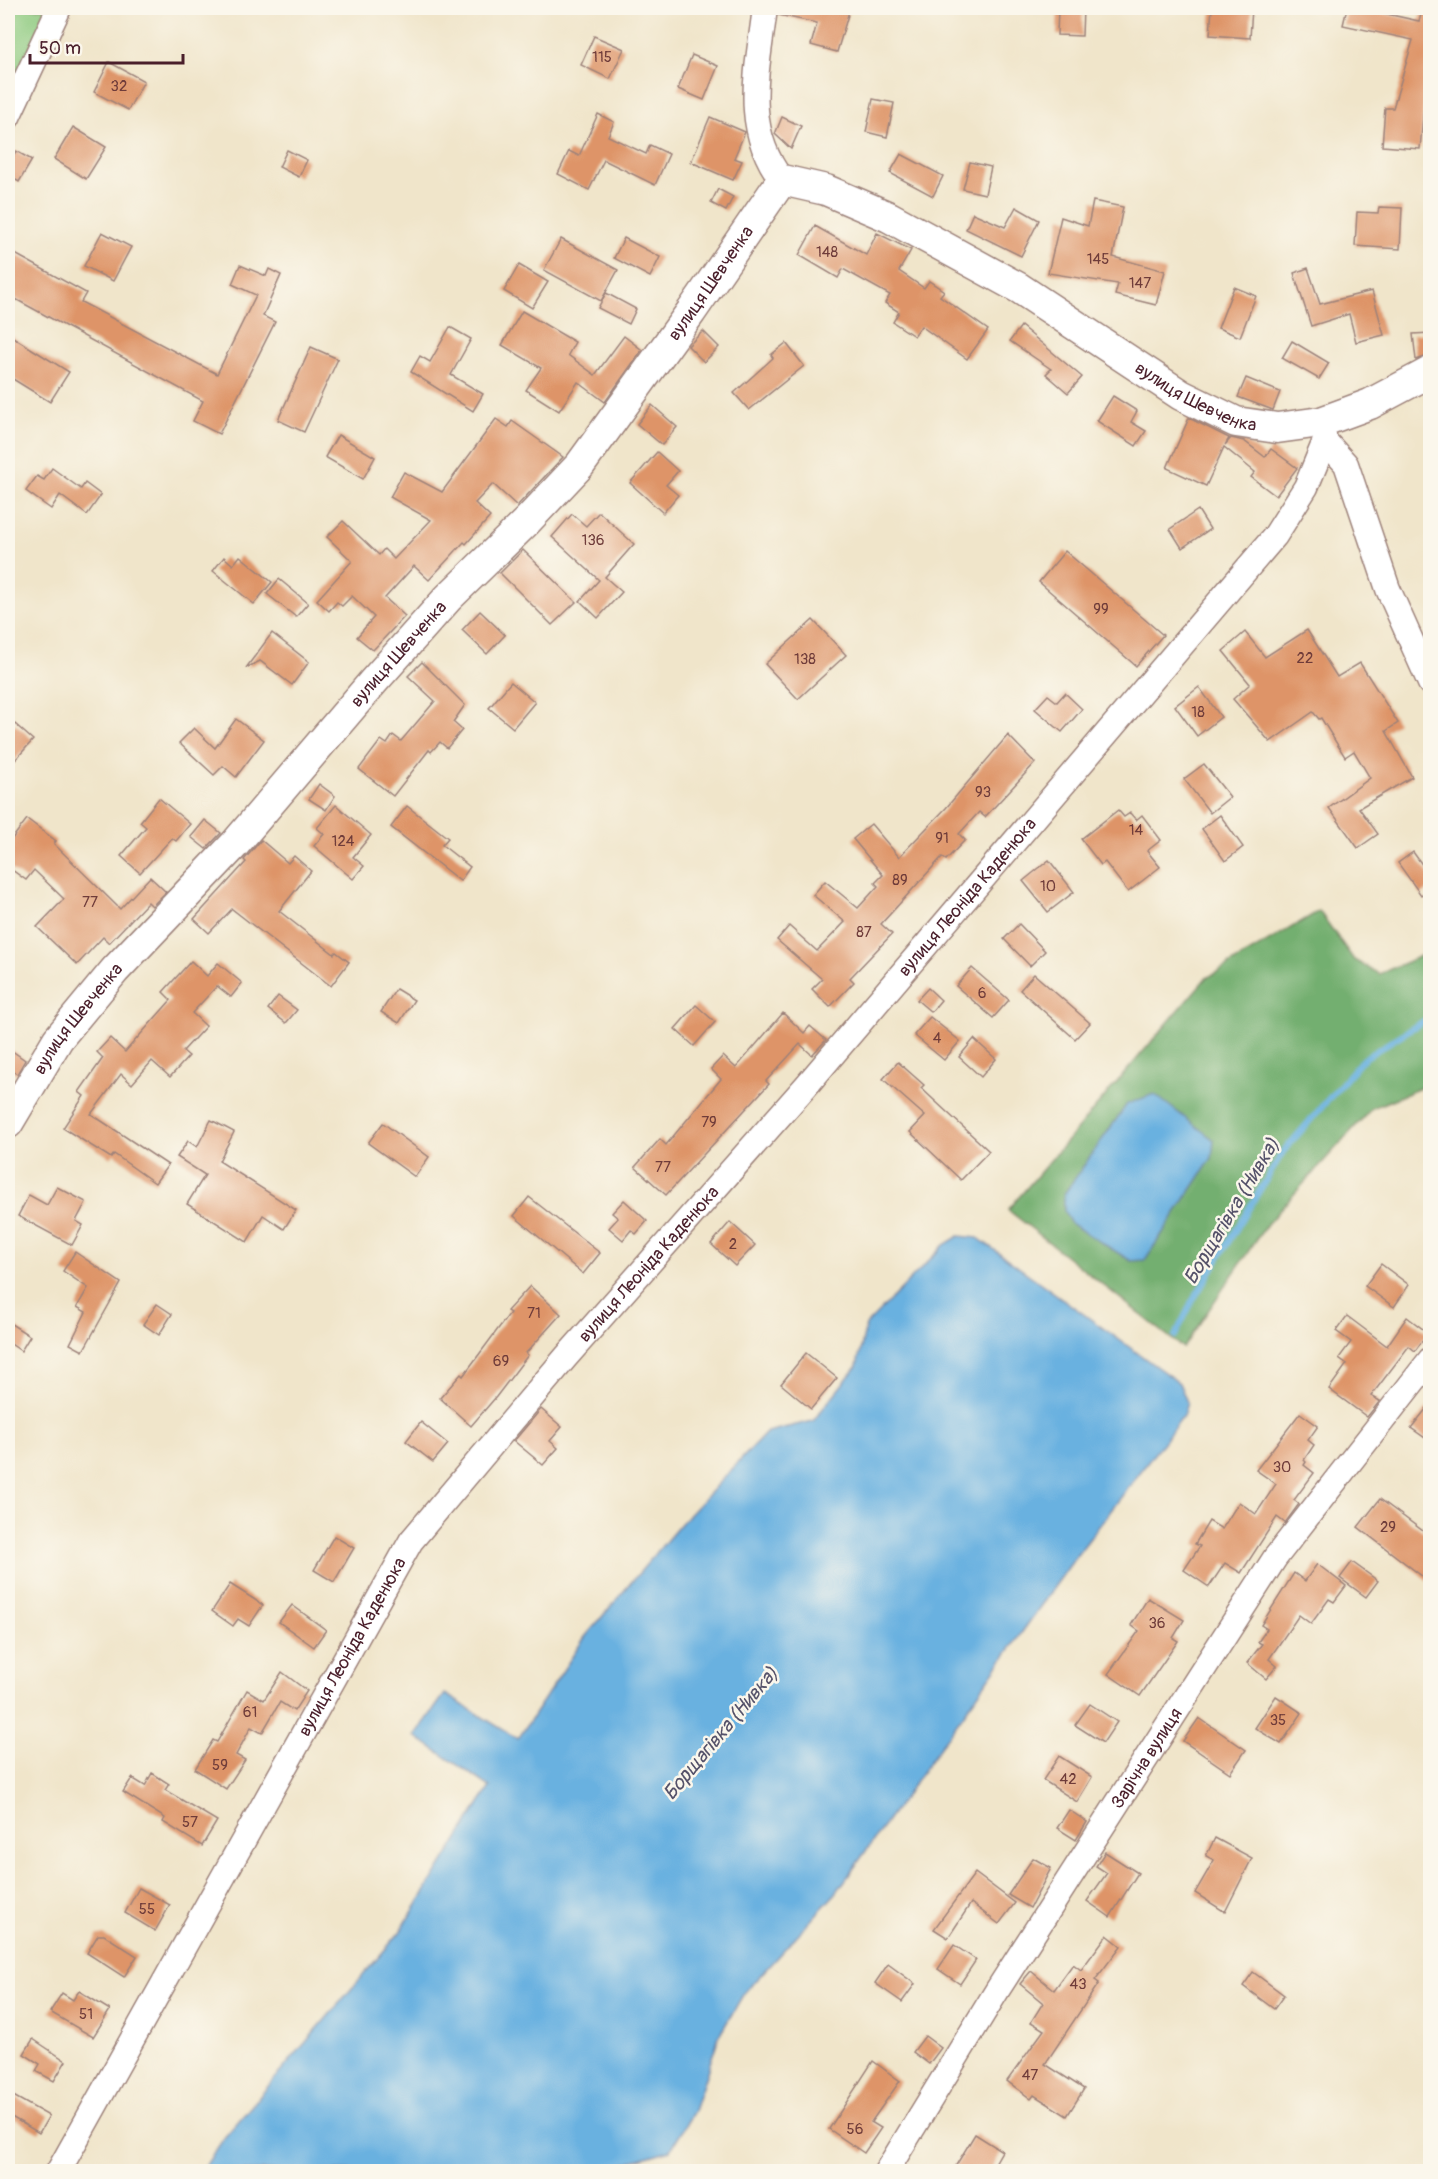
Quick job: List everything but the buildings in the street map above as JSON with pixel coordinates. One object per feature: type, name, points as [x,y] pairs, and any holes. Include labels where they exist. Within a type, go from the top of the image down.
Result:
[{"type":"street","points":[[8,117],[59,8]]},
{"type":"street","points":[[765,8],[754,95],[758,134],[769,164],[782,180]]},
{"type":"street","name":"вулиця Шевченка","points":[[8,1123],[58,1039],[115,970],[235,844],[448,598],[527,521],[580,465],[691,312],[782,180],[826,190],[889,217],[1019,288],[1181,395],[1236,422],[1323,432],[1431,372]]},
{"type":"street","points":[[1323,432],[1346,464],[1388,589],[1431,683]]},
{"type":"street","name":"вулиця Леоніда Каденюка","points":[[58,2172],[411,1541],[566,1357],[806,1086],[1275,536],[1306,487],[1323,432]]},
{"type":"street","name":"Зарічна вулиця","points":[[886,2172],[998,1989],[1275,1558],[1431,1360]]},
{"type":"green space","points":[[8,8],[53,8],[8,104]]},
{"type":"green space","points":[[1319,911],[1354,960],[1379,974],[1430,952],[1430,1084],[1372,1108],[1267,1224],[1183,1348],[1008,1210],[1205,979]]},
{"type":"water","points":[[1154,1094],[1214,1140],[1212,1158],[1145,1260],[1131,1261],[1071,1224],[1064,1211],[1064,1194],[1127,1104]]},
{"type":"water","points":[[959,1236],[978,1238],[1179,1383],[1187,1402],[1183,1416],[1077,1555],[836,1893],[744,1993],[719,2036],[694,2111],[670,2150],[596,2172],[202,2171],[224,2138],[400,1932],[490,1787],[415,1736],[445,1694],[518,1739],[585,1637],[684,1520],[767,1432],[813,1421],[857,1366],[866,1325],[944,1245]]},
{"type":"waterway","name":"Борщагівка (Нивка)","points":[[1175,1336],[1192,1302],[1283,1152],[1363,1059],[1430,1017]]}]
